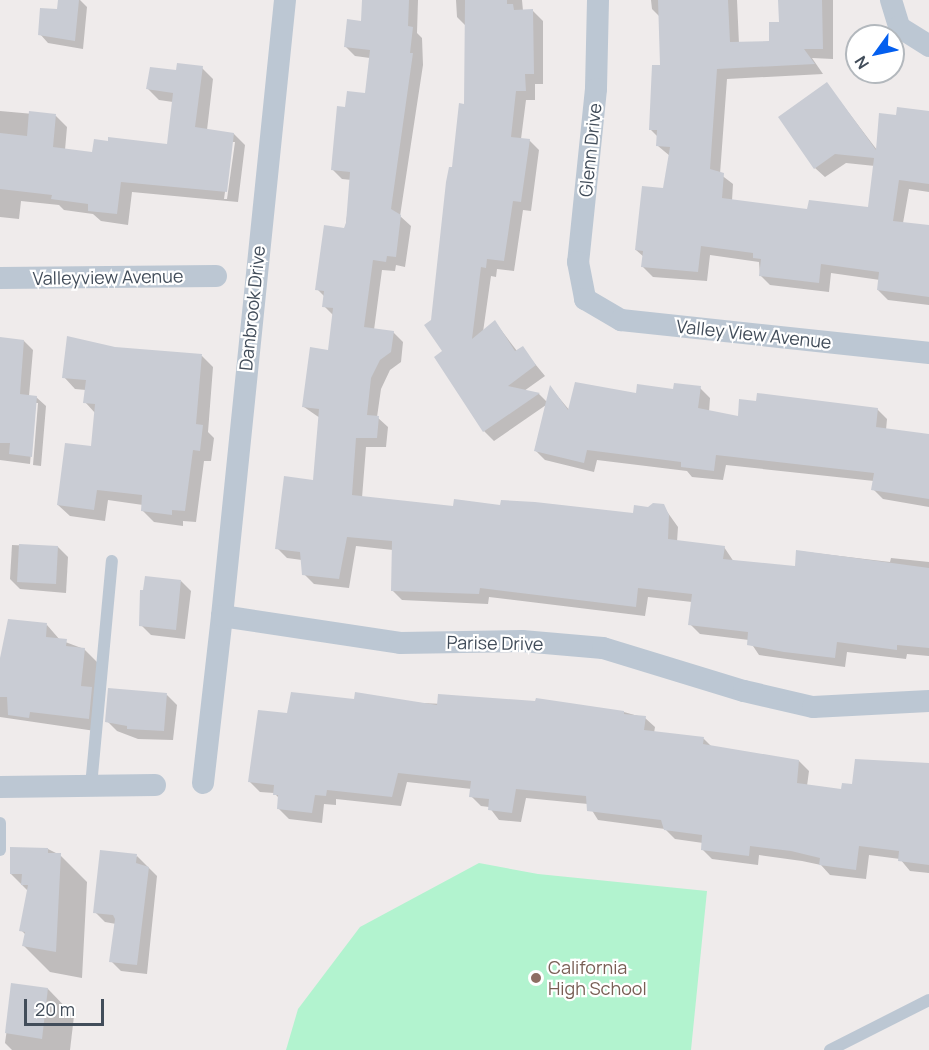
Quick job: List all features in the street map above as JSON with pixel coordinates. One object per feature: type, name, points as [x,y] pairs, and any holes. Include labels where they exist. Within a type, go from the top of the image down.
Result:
[{"type":"street","name":"Danbrook Drive","points":[[222,616],[285,0]]},
{"type":"street","name":"Glenn Drive","points":[[585,299],[578,262],[596,89],[598,0]]},
{"type":"street","points":[[891,0],[899,27],[929,46]]},
{"type":"street","name":"Valleyview Avenue","points":[[0,278],[216,276]]},
{"type":"street","name":"Valley View Avenue","points":[[585,299],[621,320],[929,353]]},
{"type":"street","name":"Parise Drive","points":[[222,616],[400,643],[522,641],[603,648],[744,691],[813,707],[929,701]]},
{"type":"street","points":[[203,783],[222,616]]},
{"type":"street","points":[[0,787],[155,785]]},
{"type":"lane","points":[[91,786],[112,561]]},
{"type":"lane","points":[[0,823],[0,850]]},
{"type":"lane","points":[[830,1050],[929,1000]]},
{"type":"green space","points":[[479,863],[538,874],[707,891],[691,1050],[286,1050],[298,1009],[360,927]]},
{"type":"building","points":[[58,0],[79,0],[75,41],[38,35],[40,8],[57,9]]},
{"type":"building","points":[[362,0],[409,0],[408,26],[413,27],[410,53],[413,53],[391,209],[401,215],[396,257],[387,256],[386,262],[373,260],[364,327],[394,331],[391,352],[380,360],[371,378],[367,415],[379,416],[377,438],[356,438],[352,495],[453,506],[454,499],[500,505],[501,500],[535,502],[633,513],[634,505],[648,507],[653,503],[664,504],[669,515],[668,539],[725,546],[723,559],[795,566],[796,550],[929,568],[929,648],[897,645],[897,650],[837,642],[835,658],[784,652],[747,645],[748,632],[688,625],[692,594],[638,588],[636,607],[480,588],[479,594],[391,591],[392,541],[347,537],[339,579],[302,575],[300,552],[275,549],[284,476],[313,480],[319,409],[302,407],[310,347],[328,350],[333,308],[322,307],[324,291],[315,290],[324,225],[344,228],[346,223],[350,172],[331,170],[337,106],[345,107],[347,91],[365,93],[370,50],[344,47],[347,19],[361,21]]},
{"type":"building","points":[[465,0],[507,0],[507,4],[513,4],[514,10],[533,9],[534,74],[525,74],[526,91],[516,91],[511,137],[530,139],[521,202],[513,201],[504,261],[487,259],[486,268],[481,267],[472,339],[495,320],[515,351],[523,346],[536,365],[508,386],[540,393],[483,432],[434,357],[442,351],[424,325],[431,320],[446,182],[449,167],[452,167],[459,103],[464,104]]},
{"type":"building","points":[[658,0],[728,0],[730,42],[769,41],[769,22],[779,22],[778,0],[822,0],[823,49],[804,49],[815,64],[717,69],[710,169],[724,173],[722,198],[807,209],[809,200],[868,207],[874,158],[835,154],[814,169],[778,117],[827,82],[876,150],[879,113],[896,115],[897,107],[929,111],[929,184],[899,180],[893,221],[929,225],[929,297],[877,290],[879,272],[821,264],[819,283],[759,276],[761,259],[753,258],[753,253],[701,246],[698,272],[641,267],[643,251],[635,250],[642,186],[663,188],[670,147],[656,146],[657,130],[649,130],[652,65],[660,65]]},
{"type":"building","points":[[177,63],[203,66],[195,127],[234,133],[227,192],[121,182],[117,214],[88,211],[88,204],[51,199],[52,195],[0,189],[0,133],[27,136],[29,111],[56,114],[53,147],[92,152],[94,139],[108,141],[108,137],[167,144],[173,93],[146,89],[150,67],[176,70]]},
{"type":"building","points":[[67,336],[115,347],[202,354],[196,424],[203,425],[200,451],[193,450],[185,511],[172,510],[172,515],[141,511],[142,495],[97,490],[94,510],[57,505],[65,443],[91,446],[95,404],[83,403],[86,380],[62,378]]},
{"type":"building","points":[[0,337],[24,340],[20,394],[37,396],[32,457],[9,454],[10,443],[0,443]]},
{"type":"building","points":[[575,382],[636,393],[637,384],[673,389],[674,383],[701,386],[698,408],[738,416],[739,399],[756,401],[757,393],[878,408],[876,427],[929,434],[929,499],[871,490],[874,473],[716,455],[714,471],[681,467],[681,462],[587,450],[584,463],[534,451],[550,385],[568,410]]},
{"type":"building","points":[[19,544],[58,546],[56,584],[17,582]]},
{"type":"building","points":[[145,576],[181,580],[176,630],[139,626],[140,590],[143,590]]},
{"type":"building","points":[[8,619],[47,623],[46,637],[67,639],[66,646],[85,648],[81,686],[92,687],[89,719],[30,712],[29,718],[8,715],[7,697],[0,697],[0,658]]},
{"type":"building","points":[[108,688],[167,693],[164,731],[127,729],[127,726],[105,722]]},
{"type":"building","points":[[291,692],[354,699],[355,692],[437,705],[438,694],[535,701],[536,698],[624,711],[624,714],[646,716],[644,730],[704,737],[703,744],[799,760],[797,783],[841,789],[842,783],[852,784],[855,759],[929,763],[929,865],[898,861],[899,851],[859,846],[856,870],[819,865],[820,858],[791,851],[750,846],[749,856],[701,850],[702,835],[664,830],[661,820],[587,811],[586,796],[516,789],[512,813],[488,810],[489,799],[469,797],[471,781],[398,773],[392,797],[327,790],[326,796],[315,795],[312,813],[277,809],[278,795],[273,795],[274,785],[248,782],[258,710],[287,713]]},
{"type":"building","points":[[10,847],[48,848],[48,853],[61,853],[56,952],[22,946],[25,932],[19,931],[28,885],[21,885],[22,874],[10,874]]},
{"type":"building","points":[[100,850],[137,854],[136,863],[149,867],[137,965],[109,962],[115,919],[113,915],[93,913]]},
{"type":"building","points":[[11,983],[48,988],[42,1039],[5,1033]]},
{"type":"place","name":"California High School","points":[[536,978]]}]
